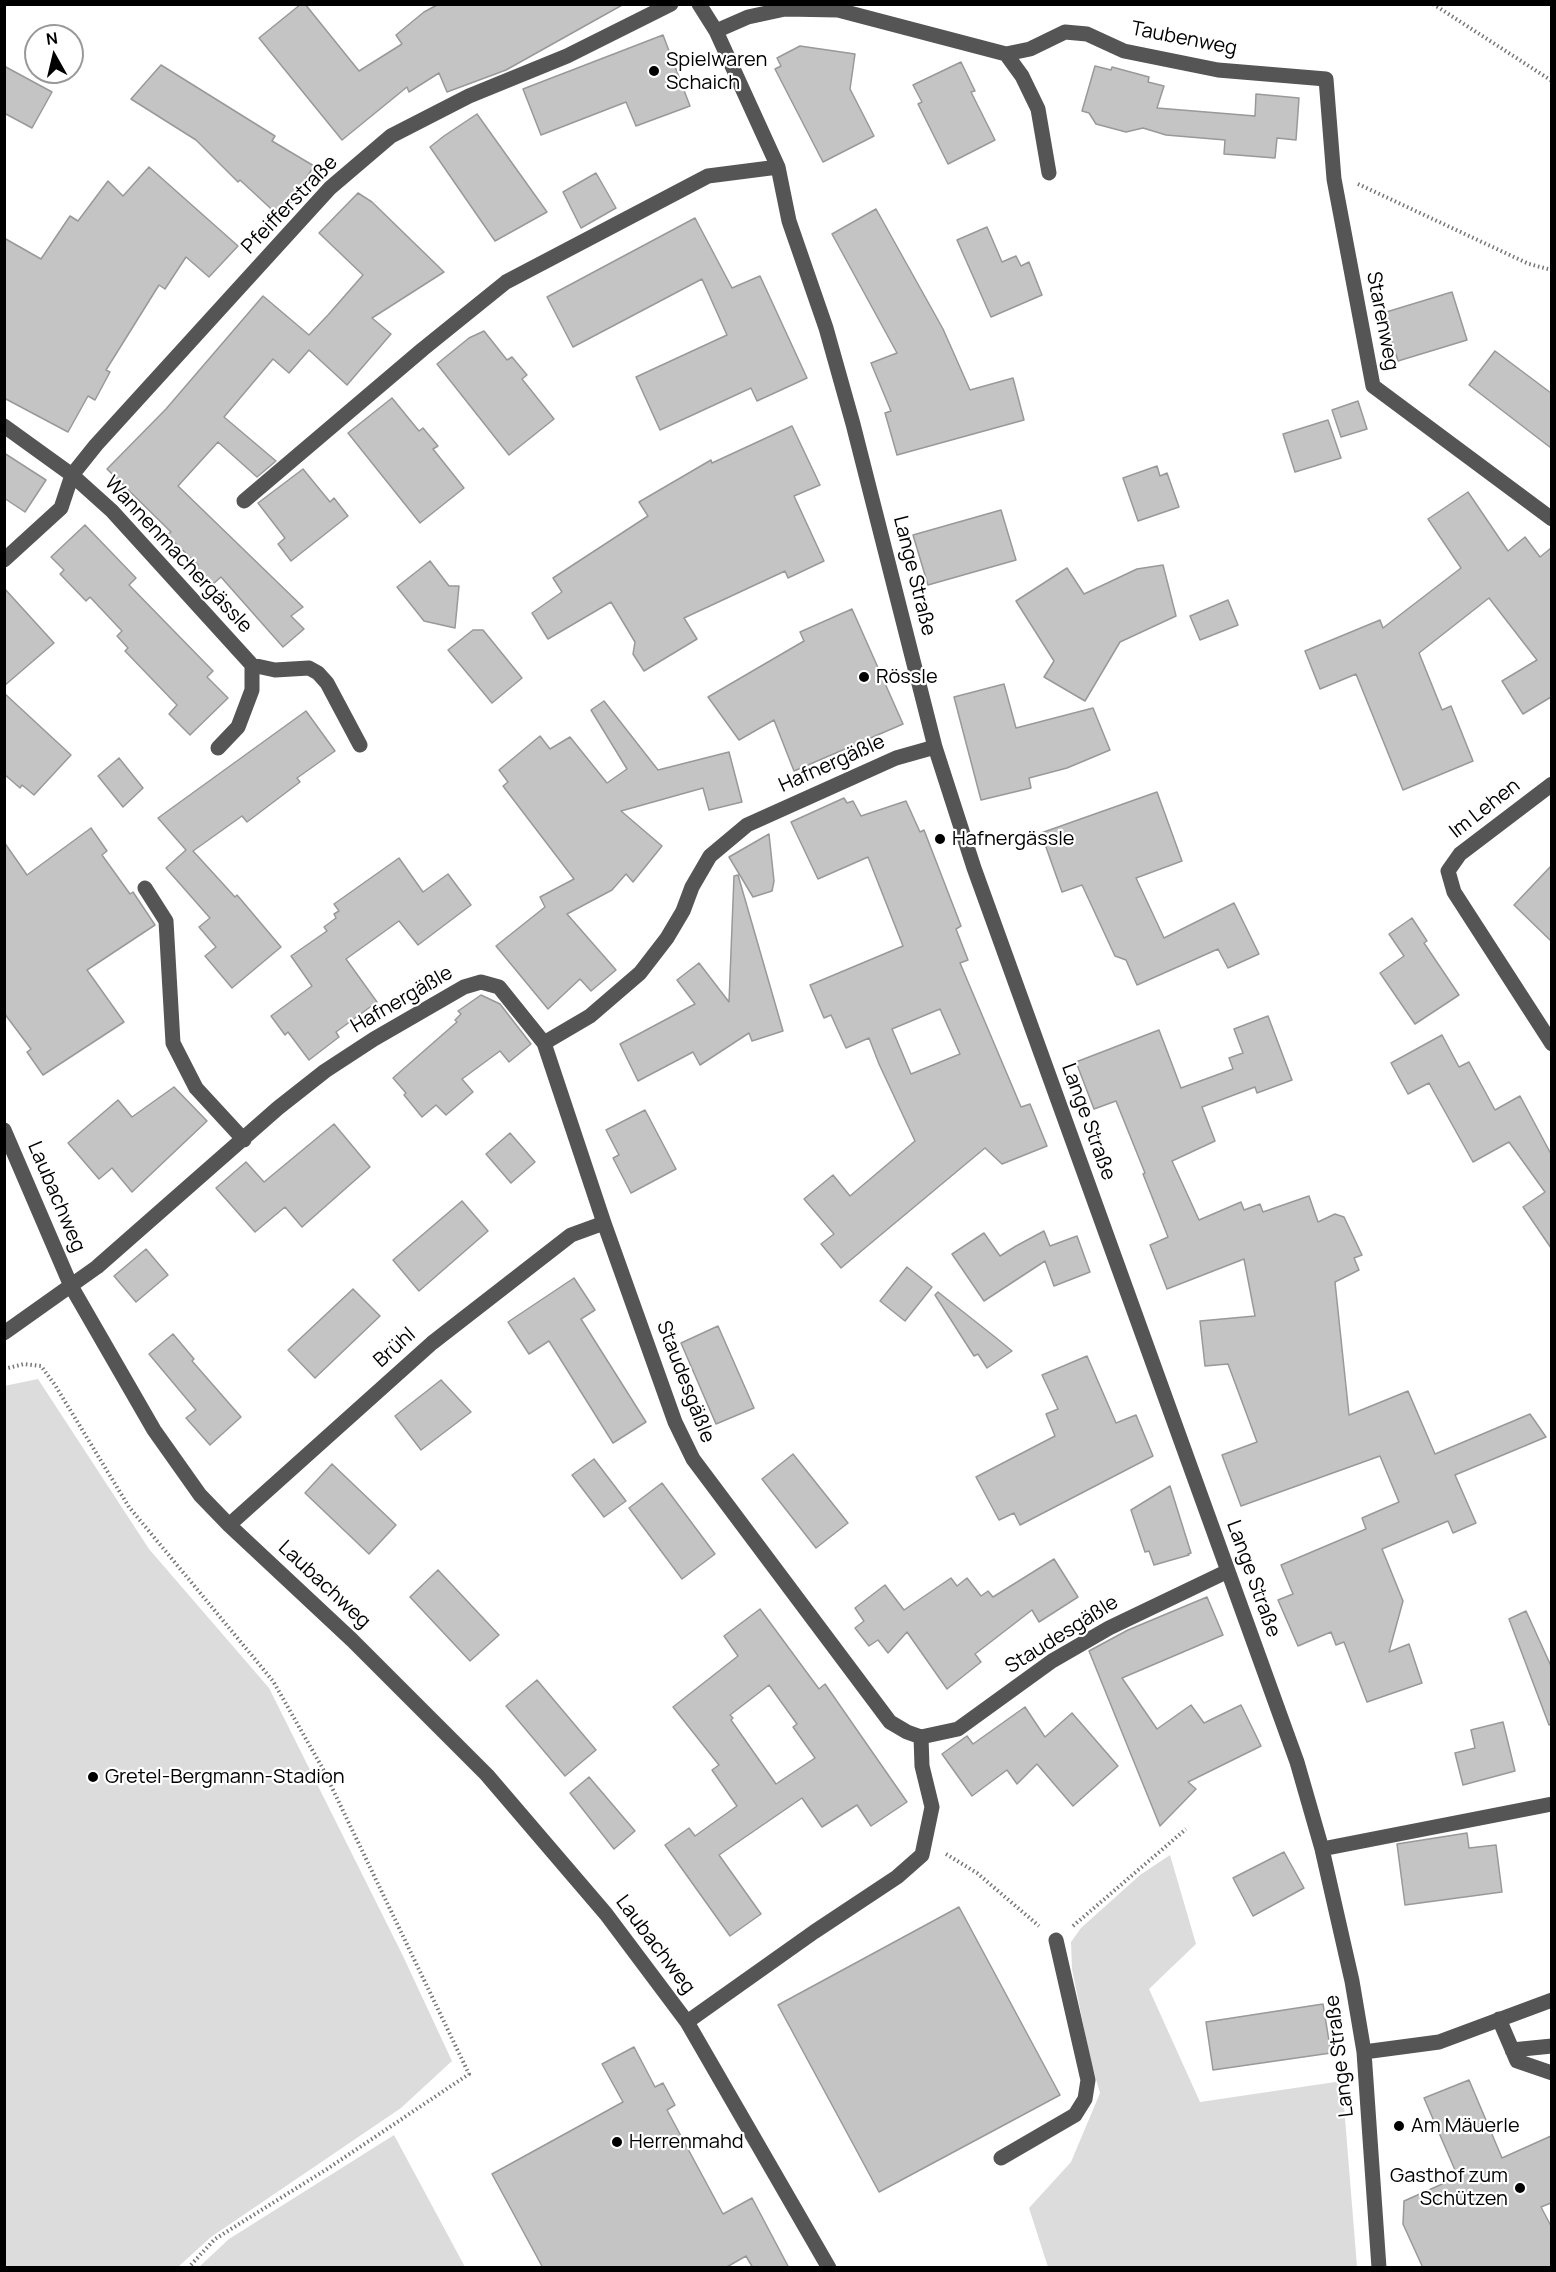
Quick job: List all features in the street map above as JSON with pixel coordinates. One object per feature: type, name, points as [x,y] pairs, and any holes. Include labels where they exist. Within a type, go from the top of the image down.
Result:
[{"type":"street","name":"Pfeifferstraße","points":[[72,475],[96,445],[330,188],[391,136],[469,96],[567,56],[671,4]]},
{"type":"street","name":"Lange Straße","points":[[699,4],[716,31],[778,167],[789,221],[826,328],[854,424],[935,747],[974,868],[1290,1741],[1322,1849],[1352,1981],[1364,2052],[1379,2268]]},
{"type":"street","name":"Taubenweg","points":[[716,31],[748,17],[785,9],[838,10],[1006,54],[1030,49],[1065,32],[1087,34],[1124,51],[1207,68],[1326,79]]},
{"type":"street","points":[[1006,54],[1022,76],[1038,109],[1049,173]]},
{"type":"street","name":"Starenweg","points":[[1326,79],[1334,179],[1373,386],[1551,519]]},
{"type":"street","points":[[243,501],[506,282],[708,176],[778,167]]},
{"type":"street","points":[[4,426],[72,475],[61,508],[4,560]]},
{"type":"street","name":"Wannenmachergässle","points":[[72,475],[112,511],[252,664],[275,670],[309,668],[318,673],[327,683],[360,745]]},
{"type":"street","name":"Wannenmachergässle","points":[[218,748],[238,728],[252,690],[252,664]]},
{"type":"street","name":"Hafnergäßle","points":[[71,1286],[97,1267],[278,1108],[325,1071],[374,1039],[464,987],[481,982],[499,987],[543,1043],[590,1016],[640,973],[667,938],[710,856],[747,825],[896,758],[935,747]]},
{"type":"street","name":"Im Lehen","points":[[1551,784],[1460,854],[1448,871],[1454,892],[1551,1044]]},
{"type":"street","points":[[145,888],[166,921],[173,1043],[196,1088],[244,1140]]},
{"type":"street","name":"Staudesgäßle","points":[[543,1043],[675,1422],[693,1459],[890,1722],[921,1737],[958,1729],[1052,1661],[1109,1628],[1228,1571]]},
{"type":"street","name":"Laubachweg","points":[[4,1130],[71,1286],[154,1430],[200,1495],[228,1525],[352,1640],[488,1775],[606,1914],[687,2022],[829,2268]]},
{"type":"street","name":"Brühl","points":[[228,1525],[432,1343],[571,1235],[604,1223]]},
{"type":"street","points":[[4,1333],[71,1286]]},
{"type":"street","points":[[921,1737],[922,1766],[932,1807],[926,1841]]},
{"type":"street","points":[[1322,1849],[1551,1804]]},
{"type":"street","name":"Laubachweg","points":[[687,2022],[814,1932],[897,1877],[922,1855],[926,1841]]},
{"type":"street","points":[[1001,2158],[1075,2115],[1085,2099],[1088,2080],[1056,1940]]},
{"type":"street","points":[[1364,2052],[1439,2043],[1551,2000]]},
{"type":"street","points":[[1499,2019],[1517,2061],[1551,2073]]},
{"type":"street","points":[[1512,2050],[1551,2046]]},
{"type":"path","points":[[1433,4],[1551,81]]},
{"type":"path","points":[[1334,179],[1350,180],[1529,264],[1551,270]]},
{"type":"path","points":[[4,1369],[24,1364],[40,1366],[55,1385],[129,1507],[273,1681],[323,1769],[469,2074],[327,2169],[215,2239],[188,2268]]},
{"type":"path","points":[[926,1841],[977,1873],[1056,1940],[1186,1828]]},
{"type":"shaded area","points":[[38,1379],[149,1549],[269,1688],[403,1956],[452,2061],[401,2108],[211,2237],[178,2267],[5,2267],[4,1386]]},
{"type":"shaded area","points":[[1170,1855],[1196,1944],[1149,1989],[1200,2102],[1342,2081],[1357,2267],[1048,2267],[1029,2208],[1071,2162],[1100,2093],[1090,2058],[1072,1969],[1071,1942],[1081,1928],[1140,1875]]},
{"type":"shaded area","points":[[394,2135],[465,2267],[199,2267],[229,2239]]},
{"type":"building","points":[[301,4],[305,4],[359,71],[402,44],[396,35],[424,12],[439,4],[624,4],[506,70],[447,92],[439,73],[409,92],[407,87],[342,140],[259,38]]},
{"type":"building","points":[[663,35],[690,106],[636,126],[626,102],[541,135],[523,89]]},
{"type":"building","points":[[800,46],[855,54],[850,89],[874,136],[823,162],[775,69],[781,66],[777,58]]},
{"type":"building","points":[[961,62],[975,91],[971,92],[995,140],[948,164],[918,104],[922,102],[913,85]]},
{"type":"building","points":[[161,65],[275,136],[272,141],[314,166],[281,218],[240,180],[238,182],[196,140],[131,99]]},
{"type":"building","points":[[4,66],[24,77],[24,84],[37,84],[52,92],[32,128],[4,113]]},
{"type":"building","points":[[1095,66],[1111,70],[1112,67],[1149,77],[1148,82],[1164,86],[1157,108],[1255,116],[1256,94],[1299,98],[1296,140],[1277,138],[1275,158],[1224,154],[1225,140],[1166,135],[1143,128],[1126,132],[1096,124],[1089,113],[1082,111]]},
{"type":"building","points":[[477,114],[547,212],[495,241],[430,147]]},
{"type":"building","points":[[149,167],[238,246],[209,277],[186,257],[165,289],[159,285],[106,370],[110,372],[95,400],[88,396],[68,432],[4,398],[4,238],[41,259],[70,216],[78,221],[108,181],[123,196]]},
{"type":"building","points":[[596,173],[616,208],[581,228],[563,192]]},
{"type":"building","points":[[358,193],[372,202],[444,272],[372,318],[391,334],[347,385],[309,350],[289,373],[273,359],[224,417],[276,461],[257,477],[218,442],[178,486],[303,607],[291,616],[304,629],[283,647],[221,577],[212,585],[195,568],[198,565],[167,535],[171,532],[107,469],[166,409],[263,296],[309,335],[328,315],[363,275],[319,233]]},
{"type":"building","points":[[876,209],[943,329],[970,390],[1013,378],[1024,420],[897,455],[885,413],[891,411],[871,363],[897,353],[832,234]]},
{"type":"building","points":[[695,218],[732,288],[760,276],[807,378],[757,401],[751,388],[660,430],[636,377],[727,335],[702,279],[573,347],[547,297]]},
{"type":"building","points":[[987,227],[1002,262],[1016,256],[1021,266],[1029,262],[1042,295],[991,317],[957,240]]},
{"type":"building","points":[[1452,292],[1467,340],[1398,361],[1383,313]]},
{"type":"building","points":[[484,331],[507,360],[512,357],[527,375],[522,379],[554,419],[509,455],[437,364],[469,338]]},
{"type":"building","points":[[1495,351],[1551,393],[1551,448],[1469,385]]},
{"type":"building","points":[[392,398],[419,431],[423,428],[438,446],[433,449],[464,488],[420,523],[348,433]]},
{"type":"building","points":[[1358,401],[1367,429],[1341,437],[1332,410]]},
{"type":"building","points":[[1328,420],[1341,458],[1295,472],[1283,434]]},
{"type":"building","points":[[792,426],[820,485],[794,496],[824,561],[788,578],[785,571],[684,618],[697,639],[644,671],[633,654],[635,642],[611,602],[548,639],[532,613],[562,592],[553,578],[648,516],[639,502],[711,460],[712,463]]},
{"type":"building","points":[[4,453],[46,480],[25,512],[4,498]]},
{"type":"building","points":[[1157,466],[1160,476],[1167,473],[1179,507],[1138,521],[1123,478]]},
{"type":"building","points":[[303,469],[330,502],[334,498],[348,516],[291,561],[278,544],[285,538],[258,503]]},
{"type":"building","points":[[1468,492],[1508,551],[1525,537],[1540,557],[1551,548],[1551,697],[1523,714],[1502,681],[1537,660],[1489,598],[1419,653],[1442,710],[1451,706],[1473,761],[1403,790],[1356,674],[1320,689],[1305,651],[1380,620],[1383,628],[1461,568],[1428,519]]},
{"type":"building","points":[[1001,510],[1016,560],[928,585],[913,535]]},
{"type":"building","points":[[85,525],[136,578],[129,585],[213,671],[207,677],[228,698],[190,735],[169,714],[177,705],[125,651],[128,648],[117,636],[122,631],[90,597],[86,601],[60,574],[64,570],[51,557]]},
{"type":"building","points":[[430,561],[449,586],[459,586],[455,628],[424,621],[397,587]]},
{"type":"building","points":[[1163,565],[1176,616],[1120,642],[1085,701],[1044,677],[1054,661],[1016,601],[1067,568],[1084,594],[1137,569]]},
{"type":"building","points":[[4,588],[54,643],[4,686]]},
{"type":"building","points":[[1228,600],[1238,625],[1200,640],[1190,616]]},
{"type":"building","points":[[852,609],[903,724],[794,771],[774,720],[739,740],[708,697],[804,641],[800,632]]},
{"type":"building","points":[[473,630],[483,630],[522,678],[492,703],[448,650]]},
{"type":"building","points":[[1004,684],[1016,728],[1093,708],[1110,750],[1067,768],[1029,778],[1031,788],[981,800],[954,697]]},
{"type":"building","points":[[4,693],[71,755],[34,795],[22,785],[20,788],[4,774]]},
{"type":"building","points":[[604,701],[658,770],[729,752],[742,802],[709,810],[703,788],[621,811],[662,846],[633,882],[626,874],[612,890],[567,914],[616,970],[591,991],[580,979],[548,1009],[496,946],[545,907],[540,897],[574,879],[503,786],[508,782],[499,770],[540,736],[550,749],[570,737],[607,783],[627,769],[591,710]]},
{"type":"building","points":[[306,711],[335,751],[297,778],[300,782],[247,822],[242,816],[193,851],[235,897],[237,895],[281,947],[232,988],[205,956],[216,947],[199,927],[210,918],[166,868],[186,850],[158,818]]},
{"type":"building","points":[[119,758],[143,788],[123,807],[98,776]]},
{"type":"building","points":[[1157,792],[1182,861],[1136,878],[1164,938],[1234,903],[1259,954],[1228,968],[1218,949],[1137,985],[1126,960],[1115,956],[1082,885],[1062,892],[1041,833]]},
{"type":"building","points":[[844,798],[847,803],[853,801],[861,816],[906,801],[920,832],[924,830],[961,926],[956,929],[968,960],[960,963],[1021,1107],[1030,1104],[1047,1146],[1002,1164],[985,1148],[841,1268],[821,1244],[834,1234],[804,1199],[833,1175],[850,1196],[915,1141],[869,1038],[846,1048],[831,1015],[824,1018],[810,985],[903,946],[868,857],[818,879],[791,822]],"holes":[[[940,1009],[960,1054],[911,1074],[892,1029]]]},
{"type":"building","points":[[91,828],[107,851],[102,855],[130,894],[133,892],[155,925],[87,970],[124,1022],[43,1075],[27,1052],[31,1049],[4,1013],[4,842],[27,875]]},
{"type":"building","points":[[769,834],[774,881],[772,891],[753,897],[729,857]]},
{"type":"building","points":[[399,858],[423,892],[448,874],[471,905],[418,945],[399,921],[346,959],[377,1002],[336,1032],[339,1037],[309,1060],[288,1032],[285,1035],[271,1016],[312,986],[291,956],[327,931],[324,927],[336,918],[334,914],[339,911],[334,904]]},
{"type":"building","points":[[1551,866],[1551,941],[1514,905]]},
{"type":"building","points":[[738,875],[783,1031],[752,1041],[749,1033],[700,1065],[693,1052],[638,1081],[620,1044],[695,1004],[677,980],[699,963],[729,1002],[734,876]]},
{"type":"building","points":[[1412,918],[1427,941],[1424,943],[1459,995],[1415,1024],[1380,973],[1404,956],[1389,934]]},
{"type":"building","points":[[481,995],[500,1004],[531,1044],[509,1062],[500,1051],[462,1079],[473,1092],[446,1115],[436,1105],[422,1117],[393,1078],[457,1022],[455,1020],[461,1014],[458,1011]]},
{"type":"building","points":[[1268,1016],[1292,1080],[1257,1093],[1255,1087],[1202,1107],[1215,1141],[1172,1161],[1199,1220],[1241,1202],[1244,1210],[1260,1204],[1263,1212],[1309,1196],[1318,1222],[1335,1214],[1344,1217],[1362,1255],[1354,1258],[1359,1270],[1335,1282],[1349,1415],[1408,1391],[1435,1454],[1530,1414],[1546,1437],[1455,1475],[1476,1523],[1453,1533],[1448,1521],[1382,1549],[1403,1601],[1389,1652],[1409,1644],[1422,1683],[1367,1702],[1344,1642],[1336,1645],[1331,1632],[1298,1646],[1278,1600],[1293,1594],[1281,1565],[1366,1529],[1362,1518],[1399,1502],[1380,1456],[1241,1506],[1222,1455],[1257,1442],[1228,1364],[1205,1366],[1200,1321],[1255,1316],[1244,1259],[1167,1289],[1150,1245],[1168,1237],[1143,1174],[1145,1173],[1116,1101],[1094,1109],[1076,1062],[1159,1030],[1181,1088],[1233,1069],[1229,1058],[1243,1053],[1234,1029]]},
{"type":"building","points":[[1442,1035],[1459,1067],[1469,1062],[1495,1110],[1520,1096],[1551,1154],[1551,1248],[1523,1207],[1545,1192],[1509,1142],[1473,1162],[1429,1083],[1408,1094],[1391,1063]]},
{"type":"building","points":[[174,1087],[207,1121],[132,1192],[112,1168],[99,1179],[68,1143],[118,1100],[132,1117]]},
{"type":"building","points":[[645,1110],[676,1169],[631,1193],[613,1158],[619,1155],[606,1130]]},
{"type":"building","points":[[334,1124],[370,1167],[302,1227],[285,1207],[255,1232],[216,1188],[246,1162],[264,1182]]},
{"type":"building","points":[[510,1133],[535,1162],[511,1183],[486,1154]]},
{"type":"building","points":[[462,1201],[488,1231],[419,1291],[393,1260]]},
{"type":"building","points":[[1044,1231],[1050,1246],[1077,1236],[1090,1272],[1054,1286],[1045,1261],[984,1301],[952,1254],[984,1233],[1000,1256]]},
{"type":"building","points":[[146,1249],[168,1275],[136,1302],[114,1276]]},
{"type":"building","points":[[907,1267],[932,1287],[905,1321],[880,1301]]},
{"type":"building","points":[[574,1278],[595,1310],[581,1319],[646,1422],[613,1443],[549,1341],[529,1354],[508,1322]]},
{"type":"building","points":[[353,1289],[380,1316],[315,1378],[288,1350]]},
{"type":"building","points":[[938,1292],[1012,1351],[987,1368],[978,1354],[974,1356],[935,1295]]},
{"type":"building","points":[[718,1326],[754,1408],[716,1424],[681,1343]]},
{"type":"building","points":[[173,1334],[194,1359],[192,1361],[241,1417],[210,1445],[186,1418],[196,1410],[149,1354]]},
{"type":"building","points":[[1087,1356],[1116,1423],[1136,1415],[1153,1456],[1020,1525],[1014,1513],[999,1520],[976,1477],[1055,1436],[1046,1414],[1058,1409],[1042,1375]]},
{"type":"building","points":[[441,1380],[471,1412],[421,1450],[395,1416]]},
{"type":"building","points":[[793,1454],[848,1523],[816,1548],[762,1479]]},
{"type":"building","points":[[594,1459],[626,1501],[604,1517],[572,1475]]},
{"type":"building","points":[[332,1464],[396,1525],[369,1554],[305,1493]]},
{"type":"building","points":[[662,1483],[715,1554],[682,1579],[629,1508]]},
{"type":"building","points":[[1170,1486],[1191,1553],[1154,1565],[1149,1551],[1145,1552],[1131,1510]]},
{"type":"building","points":[[1054,1559],[1078,1597],[1039,1622],[1032,1610],[975,1654],[981,1662],[947,1689],[907,1632],[888,1653],[878,1640],[869,1646],[855,1628],[864,1621],[855,1608],[885,1585],[904,1610],[951,1578],[957,1586],[967,1578],[981,1596],[988,1591],[993,1597]]},
{"type":"building","points":[[438,1570],[499,1635],[470,1661],[410,1597]]},
{"type":"building","points":[[1207,1597],[1223,1635],[1122,1678],[1157,1729],[1191,1705],[1204,1723],[1241,1705],[1261,1746],[1188,1782],[1196,1789],[1160,1826],[1089,1651],[1128,1630]]},
{"type":"building","points":[[760,1609],[819,1689],[825,1684],[907,1802],[871,1826],[857,1805],[822,1827],[802,1798],[719,1855],[761,1914],[730,1936],[665,1845],[689,1828],[695,1836],[737,1806],[712,1770],[719,1765],[673,1707],[738,1656],[724,1636]],"holes":[[[769,1685],[797,1724],[793,1727],[815,1758],[776,1784],[731,1720],[733,1718],[730,1715]]]},
{"type":"building","points":[[1526,1611],[1551,1666],[1551,1724],[1549,1725],[1509,1619]]},
{"type":"building","points":[[537,1680],[596,1750],[565,1776],[506,1706]]},
{"type":"building","points":[[1025,1707],[1045,1737],[1072,1713],[1118,1766],[1073,1806],[1037,1764],[1017,1784],[1007,1770],[972,1796],[942,1754],[967,1736],[973,1744]]},
{"type":"building","points":[[1503,1722],[1515,1771],[1463,1785],[1455,1753],[1475,1748],[1471,1730]]},
{"type":"building","points":[[589,1777],[635,1831],[614,1849],[570,1793]]},
{"type":"building","points":[[1467,1833],[1469,1848],[1496,1845],[1502,1892],[1405,1905],[1397,1844]]},
{"type":"building","points":[[1284,1852],[1304,1888],[1253,1916],[1233,1878]]},
{"type":"building","points":[[959,1907],[1060,2095],[879,2192],[778,2005]]},
{"type":"building","points":[[1323,2004],[1331,2053],[1213,2070],[1206,2022]]},
{"type":"building","name":"Herrenmahd","points":[[634,2047],[655,2087],[663,2083],[675,2105],[667,2110],[723,2214],[752,2198],[789,2268],[753,2268],[746,2256],[725,2268],[543,2268],[492,2174],[623,2102],[602,2064]]},
{"type":"building","points":[[1469,2080],[1502,2158],[1551,2136],[1551,2203],[1541,2207],[1551,2226],[1551,2268],[1423,2268],[1403,2224],[1404,2201],[1458,2177],[1424,2098]]},
{"type":"place","name":"Spielwaren Schaich","points":[[654,71]]},
{"type":"place","name":"Rössle","points":[[864,677]]},
{"type":"place","name":"Hafnergässle","points":[[940,839]]},
{"type":"place","name":"Gretel-Bergmann-Stadion","points":[[93,1777]]},
{"type":"place","name":"Am Mäuerle","points":[[1399,2126]]},
{"type":"place","name":"Herrenmahd","points":[[617,2142]]},
{"type":"place","name":"Gasthof zum Schützen","points":[[1520,2188]]}]
